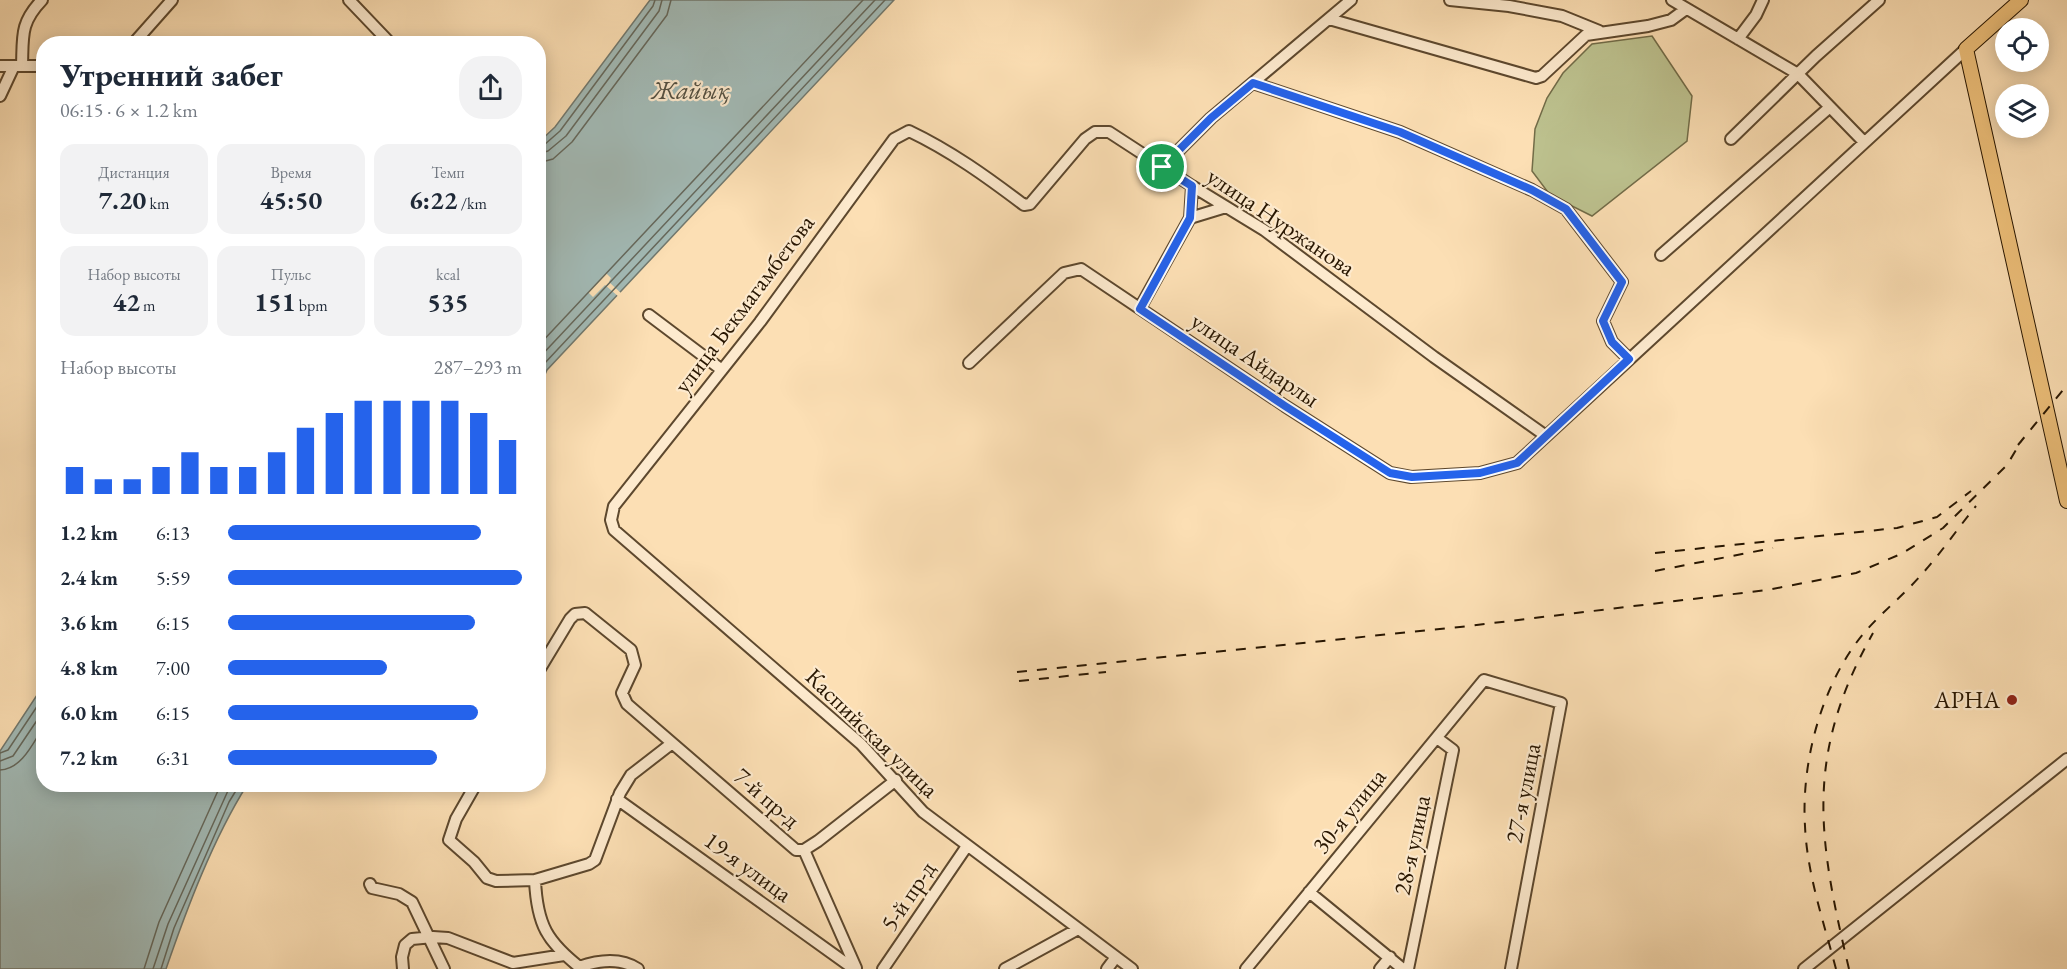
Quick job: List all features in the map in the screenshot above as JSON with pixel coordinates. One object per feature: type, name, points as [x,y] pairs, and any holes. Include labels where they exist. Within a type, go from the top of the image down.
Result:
[{"type":"main road","points":[[2021,0],[1966,49],[2067,501]]},
{"type":"street","points":[[0,96],[18,66],[23,28],[27,16],[42,0]]},
{"type":"street","points":[[140,36],[172,0]]},
{"type":"street","points":[[349,0],[383,36]]},
{"type":"street","points":[[1162,167],[1211,118],[1351,0]]},
{"type":"street","points":[[1450,0],[1562,16],[1599,32]]},
{"type":"street","points":[[1672,0],[1798,74],[1864,142]]},
{"type":"street","points":[[1731,139],[1879,0]]},
{"type":"street","points":[[1737,39],[1756,15],[1757,2]]},
{"type":"street","points":[[1329,19],[1536,78],[1542,76],[1586,35],[1648,26],[1671,20],[1686,9]]},
{"type":"street","name":"улица Айдарлы","points":[[969,363],[1064,273],[1081,269],[1285,406],[1390,473],[1412,477],[1480,473],[1517,463],[1966,49]]},
{"type":"street","points":[[0,66],[36,66]]},
{"type":"street","points":[[1253,83],[1400,132],[1532,190],[1566,209],[1622,282],[1603,321],[1612,342],[1629,359]]},
{"type":"street","points":[[1661,255],[1830,107]]},
{"type":"street","name":"улица Нуржанова","points":[[909,131],[964,160],[1024,205],[1030,204],[1084,139],[1095,132],[1109,132],[1264,230],[1434,357],[1546,436]]},
{"type":"street","name":"улица Бекмагамбетова","points":[[614,506],[722,370],[894,139],[909,131]]},
{"type":"street","points":[[1140,309],[1190,218],[1192,186]]},
{"type":"street","points":[[1190,218],[1226,207]]},
{"type":"street","points":[[649,315],[722,370]]},
{"type":"street","name":"Каспийская улица","points":[[614,506],[611,520],[614,530],[861,744],[923,812],[1132,969]]},
{"type":"street","points":[[471,792],[456,819],[449,840],[487,878],[496,881],[535,880],[589,864],[595,860],[617,799],[631,775],[671,744],[633,710],[622,693],[635,665],[631,650],[585,613],[575,614],[570,619],[546,659]]},
{"type":"street","name":"30-я улица","points":[[1246,969],[1484,680]]},
{"type":"street","name":"27-я улица","points":[[1484,680],[1561,703],[1511,969]]},
{"type":"street","name":"28-я улица","points":[[1406,969],[1453,750],[1437,738]]},
{"type":"street","name":"7-й пр-д","points":[[671,744],[796,850],[804,850],[896,780]]},
{"type":"street","points":[[1804,969],[2067,759]]},
{"type":"street","name":"19-я улица","points":[[617,799],[855,969]]},
{"type":"street","name":"5-й пр-д","points":[[884,969],[967,846]]},
{"type":"street","points":[[804,850],[855,969]]},
{"type":"street","points":[[535,880],[537,911],[549,940],[564,955],[581,968],[598,960],[628,962],[638,969]]},
{"type":"street","points":[[370,884],[372,888],[399,894],[412,902],[444,969]]},
{"type":"street","points":[[1310,892],[1406,969]]},
{"type":"street","points":[[1005,969],[1078,929]]},
{"type":"street","points":[[403,969],[402,957],[405,945],[412,939],[448,938],[513,963],[564,955]]},
{"type":"street","points":[[1107,969],[1116,957]]},
{"type":"street","points":[[1380,969],[1390,957]]},
{"type":"green space","points":[[1652,36],[1692,96],[1687,141],[1592,216],[1550,195],[1532,171],[1535,129],[1547,98],[1563,73],[1592,44]]},
{"type":"water","name":"Жайық","points":[[650,0],[894,0],[546,372],[546,135],[555,127]]},
{"type":"water","points":[[36,697],[36,792],[243,792],[212,851],[166,969],[0,969],[0,751]]},
{"type":"pier","points":[[606,273],[611,278],[609,282],[622,294],[619,297],[605,285],[593,297],[588,292]]},
{"type":"railway","points":[[2018,445],[2067,385]]},
{"type":"railway","points":[[1017,672],[1460,627],[1767,590],[1856,573],[1901,554],[1943,528],[2007,465],[2022,440]]},
{"type":"railway","points":[[1655,553],[1897,528],[1937,517],[1971,491]]},
{"type":"railway","points":[[1836,969],[1821,916],[1806,844],[1807,775],[1817,724],[1826,699],[1849,653],[1871,625],[1929,566],[1976,506]]},
{"type":"railway","points":[[1655,571],[1773,548]]},
{"type":"railway","points":[[1849,969],[1830,879],[1825,838],[1824,798],[1827,759],[1836,719],[1851,677],[1873,633]]},
{"type":"railway","points":[[1019,681],[1106,672]]},
{"type":"place","name":"АРНА","points":[[2012,700]]},
{"type":"route","points":[[1253,83],[1400,132],[1532,190],[1566,209],[1622,282],[1611,299],[1603,321],[1612,342],[1629,359],[1517,463],[1480,473],[1412,477],[1390,473],[1140,309],[1190,218],[1192,186],[1162,167],[1211,118],[1253,83]]}]
